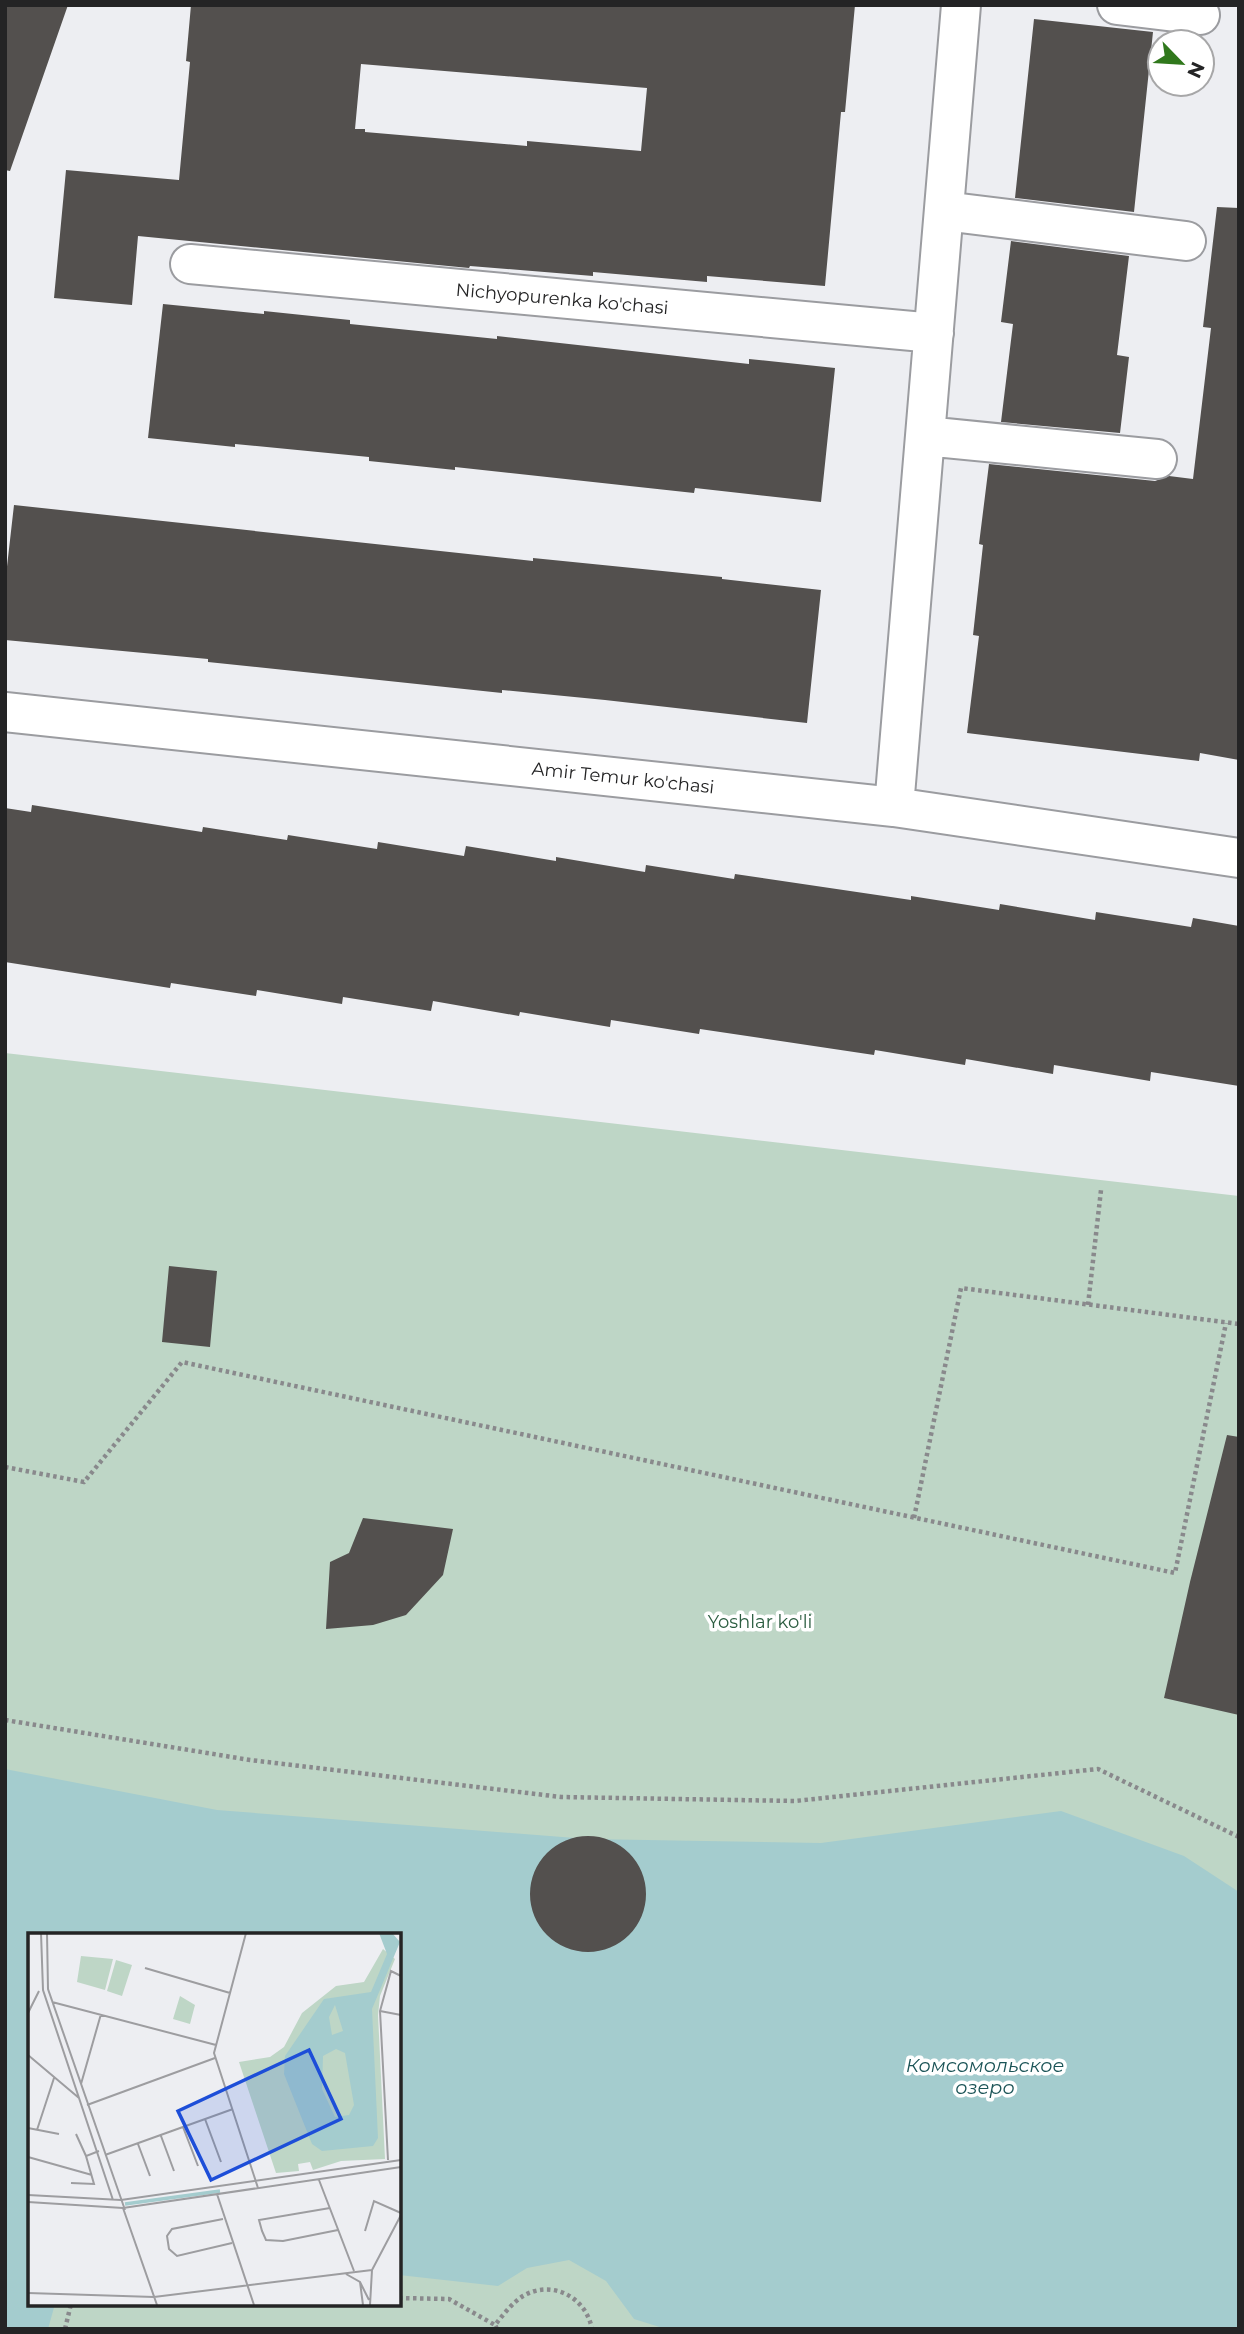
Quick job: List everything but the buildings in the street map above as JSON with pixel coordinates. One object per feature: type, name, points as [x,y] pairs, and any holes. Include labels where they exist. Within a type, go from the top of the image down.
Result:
[{"type":"street","points":[[894,807],[961,5]]},
{"type":"street","points":[[1116,5],[1200,15]]},
{"type":"street","points":[[944,211],[1186,241]]},
{"type":"street","name":"Nichyopurenka ko'chasi","points":[[190,264],[934,333]]},
{"type":"street","points":[[925,436],[1157,459]]},
{"type":"street","name":"Amir Temur ko'chasi","points":[[5,712],[894,807],[1239,858]]},
{"type":"path","points":[[1088,1305],[1101,1190]]},
{"type":"path","points":[[915,1518],[961,1288],[1239,1324]]},
{"type":"path","points":[[5,1467],[84,1482],[182,1362],[1175,1573],[1226,1323]]},
{"type":"path","points":[[5,1720],[250,1760],[561,1797],[794,1801],[1098,1769],[1239,1837]]},
{"type":"path","points":[[401,2298],[449,2299],[496,2327],[522,2296],[551,2289],[578,2301],[587,2312],[592,2329]]},
{"type":"path","points":[[65,2329],[71,2306]]},
{"type":"green space","name":"Yoshlar ko'li","points":[[5,1053],[1239,1196],[1239,2329],[5,2329]]},
{"type":"water","name":"Комсомольское озеро","points":[[5,1769],[217,1810],[588,1839],[821,1843],[1061,1811],[1184,1856],[1239,1892],[1239,2329],[666,2329],[634,2319],[606,2281],[569,2260],[527,2268],[498,2286],[401,2275],[401,1933],[28,1933],[28,2306],[54,2306],[48,2329],[5,2329]]}]
